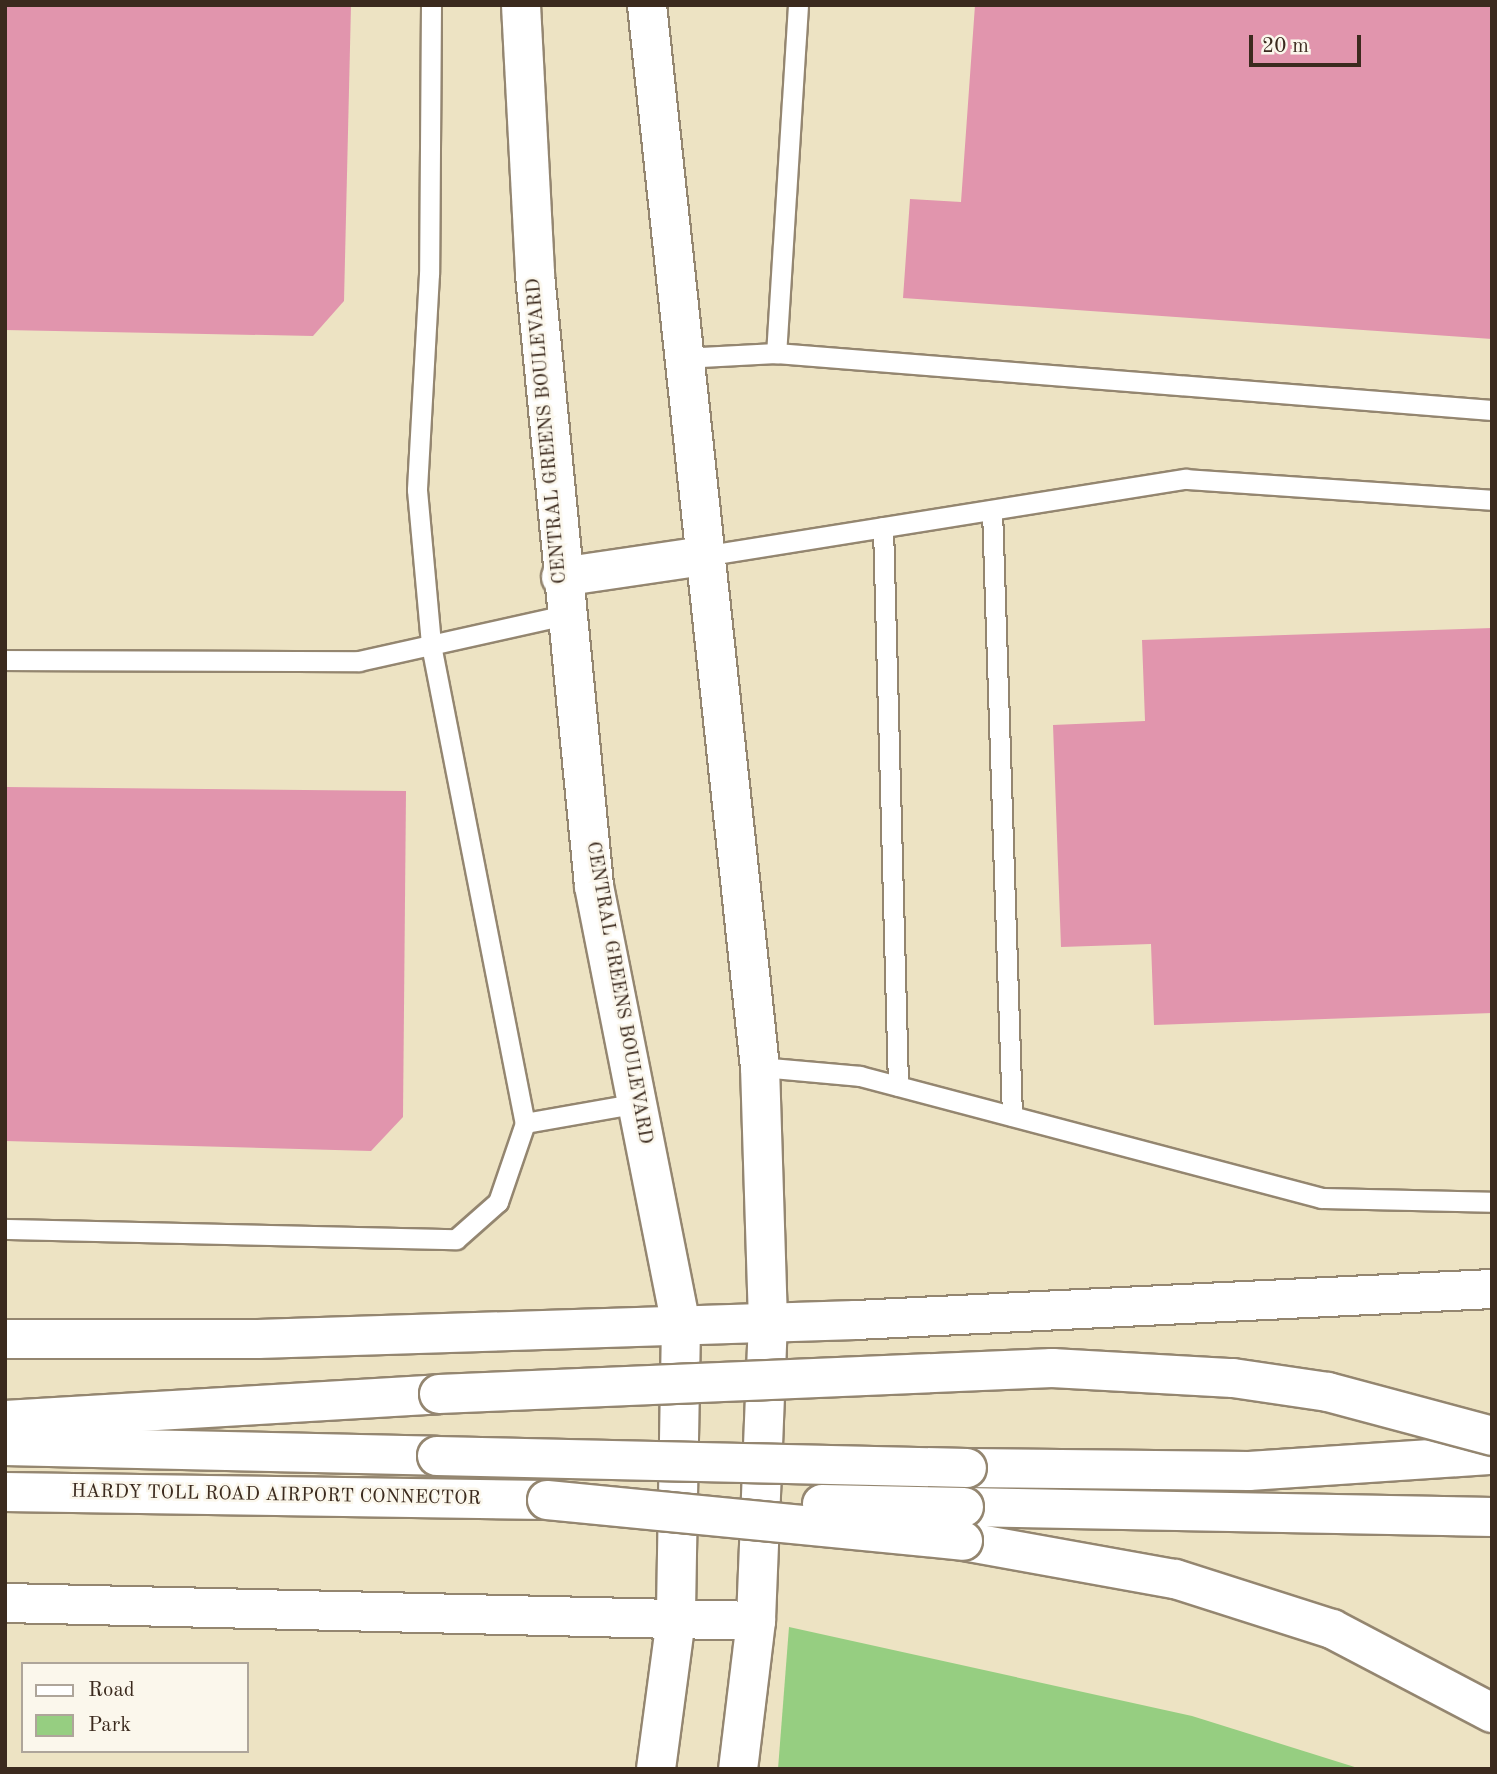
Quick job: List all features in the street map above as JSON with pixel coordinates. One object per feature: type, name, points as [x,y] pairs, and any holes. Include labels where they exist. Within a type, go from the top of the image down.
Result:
[{"type":"main road","name":"CENTRAL GREENS BOULEVARD","points":[[520,5],[561,578],[594,886],[681,1325],[676,1619],[656,1769]]},
{"type":"main road","points":[[647,5],[703,556],[761,1067],[768,1321],[756,1621],[738,1769]]},
{"type":"main road","points":[[561,578],[703,556]]},
{"type":"main road","points":[[5,1339],[258,1339],[1101,1311],[1492,1289]]},
{"type":"main road","points":[[5,1420],[439,1394],[1052,1368],[1233,1378],[1328,1392],[1492,1436]]},
{"type":"main road","points":[[5,1447],[967,1468],[1249,1471],[1492,1455]]},
{"type":"main road","name":"HARDY TOLL ROAD AIRPORT CONNECTOR","points":[[5,1492],[547,1500],[964,1524]]},
{"type":"main road","points":[[964,1524],[1486,1517]]},
{"type":"main road","points":[[964,1524],[1175,1579],[1332,1629],[1492,1713]]},
{"type":"main road","points":[[5,1604],[756,1621]]},
{"type":"lane","points":[[5,1229],[456,1239],[498,1202],[525,1124],[431,645],[417,490],[429,274],[431,5]]},
{"type":"lane","points":[[776,353],[799,5]]},
{"type":"lane","points":[[682,358],[776,353],[1492,410]]},
{"type":"lane","points":[[703,556],[1186,479],[1492,500]]},
{"type":"lane","points":[[992,510],[1012,1116]]},
{"type":"lane","points":[[883,527],[898,1086]]},
{"type":"lane","points":[[5,660],[359,661],[565,615]]},
{"type":"lane","points":[[761,1067],[811,1068],[898,1086],[1321,1198],[1492,1202]]},
{"type":"lane","points":[[525,1124],[638,1103]]},
{"type":"green space","points":[[789,1627],[1192,1716],[1361,1769],[778,1769]]},
{"type":"building","points":[[5,5],[351,5],[344,301],[313,336],[5,330]]},
{"type":"building","points":[[975,5],[1492,5],[1492,339],[903,298],[910,199],[961,202]]},
{"type":"building","points":[[1492,628],[1492,1013],[1154,1025],[1151,944],[1061,947],[1053,725],[1145,721],[1142,640]]},
{"type":"building","points":[[5,787],[406,791],[403,1117],[371,1151],[5,1141]]}]
